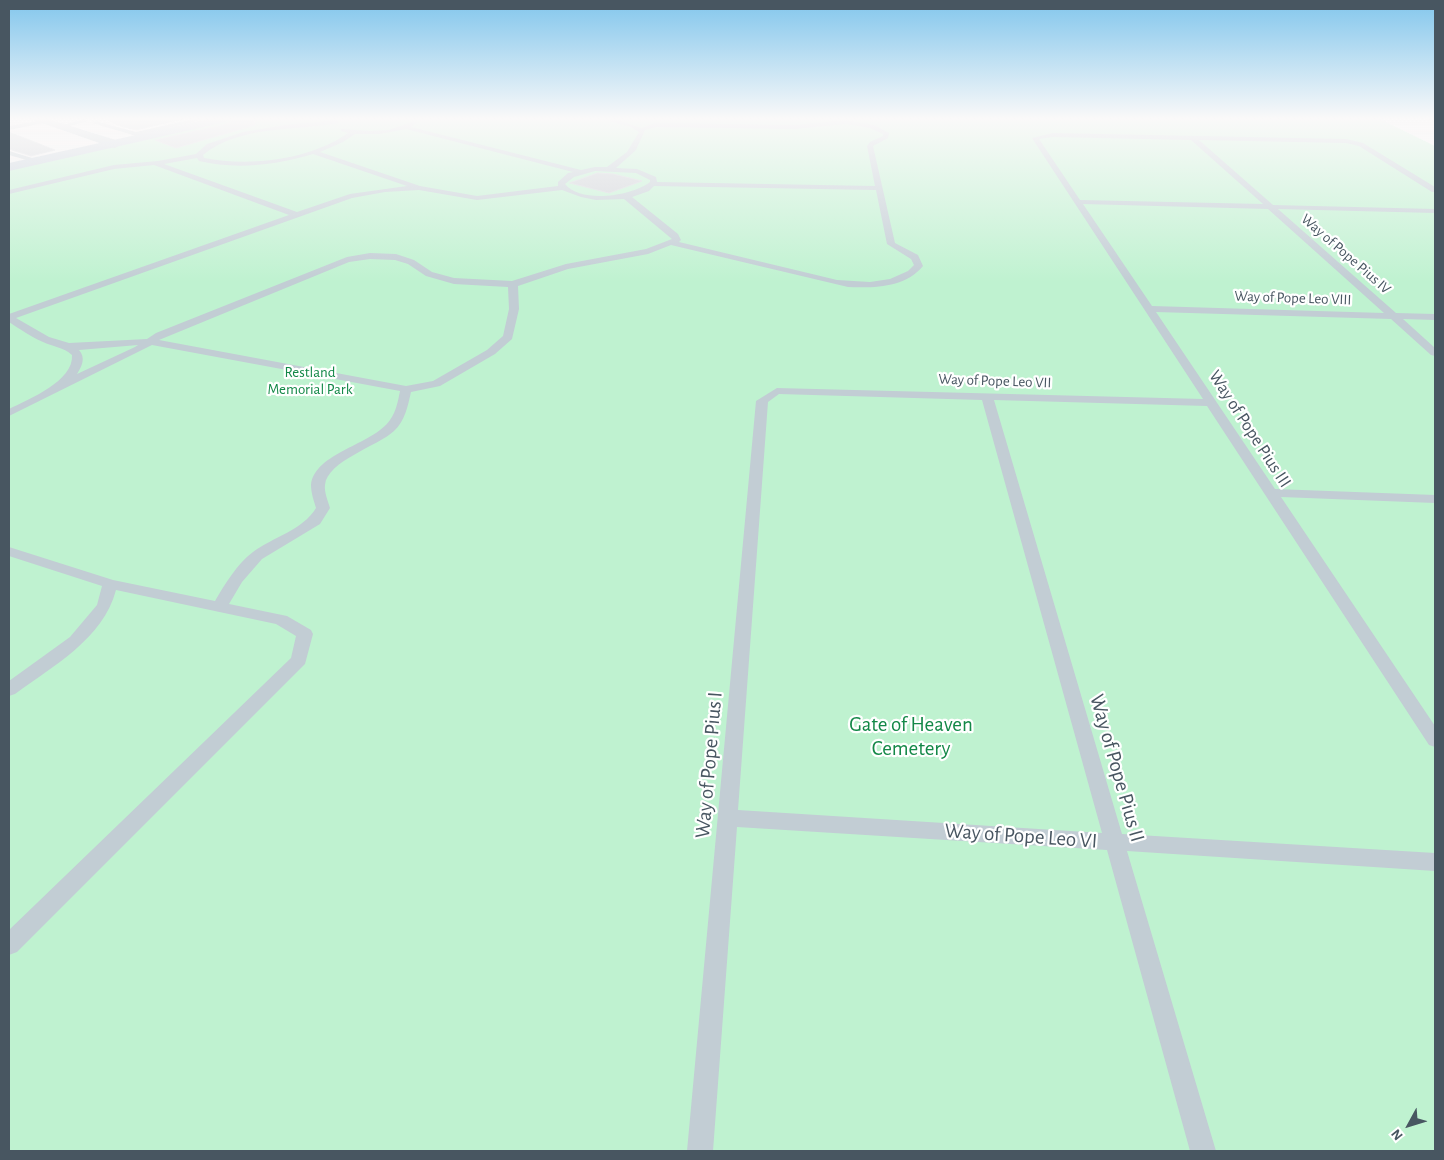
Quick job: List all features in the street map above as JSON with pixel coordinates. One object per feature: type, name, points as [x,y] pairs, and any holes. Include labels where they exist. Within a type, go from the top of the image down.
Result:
[{"type":"lane","points":[[9,192],[88,173]]},
{"type":"lane","points":[[183,173],[297,215]]},
{"type":"lane","points":[[373,173],[419,188],[477,198],[563,188],[574,194],[594,197],[626,196],[640,193],[653,184],[878,188]]},
{"type":"lane","points":[[558,173],[569,176]]},
{"type":"lane","points":[[563,188],[561,184],[569,176],[577,173]]},
{"type":"lane","points":[[643,173],[653,178],[653,184]]},
{"type":"lane","points":[[673,243],[837,283],[858,285],[886,284],[910,276],[920,266],[915,257],[891,244],[875,173]]},
{"type":"lane","name":"Way of Pope Pius III","points":[[1060,173],[1435,740]]},
{"type":"lane","name":"Way of Pope Pius IV","points":[[1232,173],[1435,353]]},
{"type":"lane","points":[[1408,173],[1435,190]]},
{"type":"lane","points":[[9,317],[350,196],[385,190],[419,188]]},
{"type":"lane","points":[[9,412],[139,349],[160,335],[347,260],[370,256],[396,257],[411,262],[429,274],[454,281],[513,284],[586,262],[648,252],[677,240],[675,236],[626,196]]},
{"type":"lane","points":[[1080,202],[1435,211]]},
{"type":"lane","points":[[9,317],[42,337],[68,346],[134,341],[151,342],[406,389],[436,384],[491,352],[508,337],[514,309],[513,284]]},
{"type":"lane","name":"Way of Pope Leo VIII","points":[[1150,309],[1435,317]]},
{"type":"lane","points":[[47,393],[70,377],[76,369],[78,361],[76,354],[68,346]]},
{"type":"lane","points":[[219,607],[236,579],[257,556],[315,521],[323,508],[318,486],[320,477],[330,466],[390,428],[401,413],[406,389]]},
{"type":"lane","name":"Way of Pope Leo VII","points":[[777,391],[1212,403]]},
{"type":"lane","name":"Way of Pope Pius I","points":[[700,1151],[762,401],[777,391]]},
{"type":"lane","name":"Way of Pope Pius II","points":[[986,397],[1203,1151]]},
{"type":"lane","points":[[1271,493],[1435,499]]},
{"type":"lane","points":[[9,551],[110,584],[281,620],[305,634],[300,660],[9,945]]},
{"type":"lane","points":[[9,690],[76,641],[104,606],[110,584]]},
{"type":"lane","name":"Way of Pope Leo VI","points":[[727,818],[1435,862]]},
{"type":"green space","name":"Gate of Heaven Cemetery","points":[[9,173],[1435,173],[1435,1151],[9,1151]]},
{"type":"building","points":[[598,173],[613,174],[642,181],[609,193],[570,183]]},
{"type":"park label","name":"Restland Memorial Park","points":[[310,380]]}]
